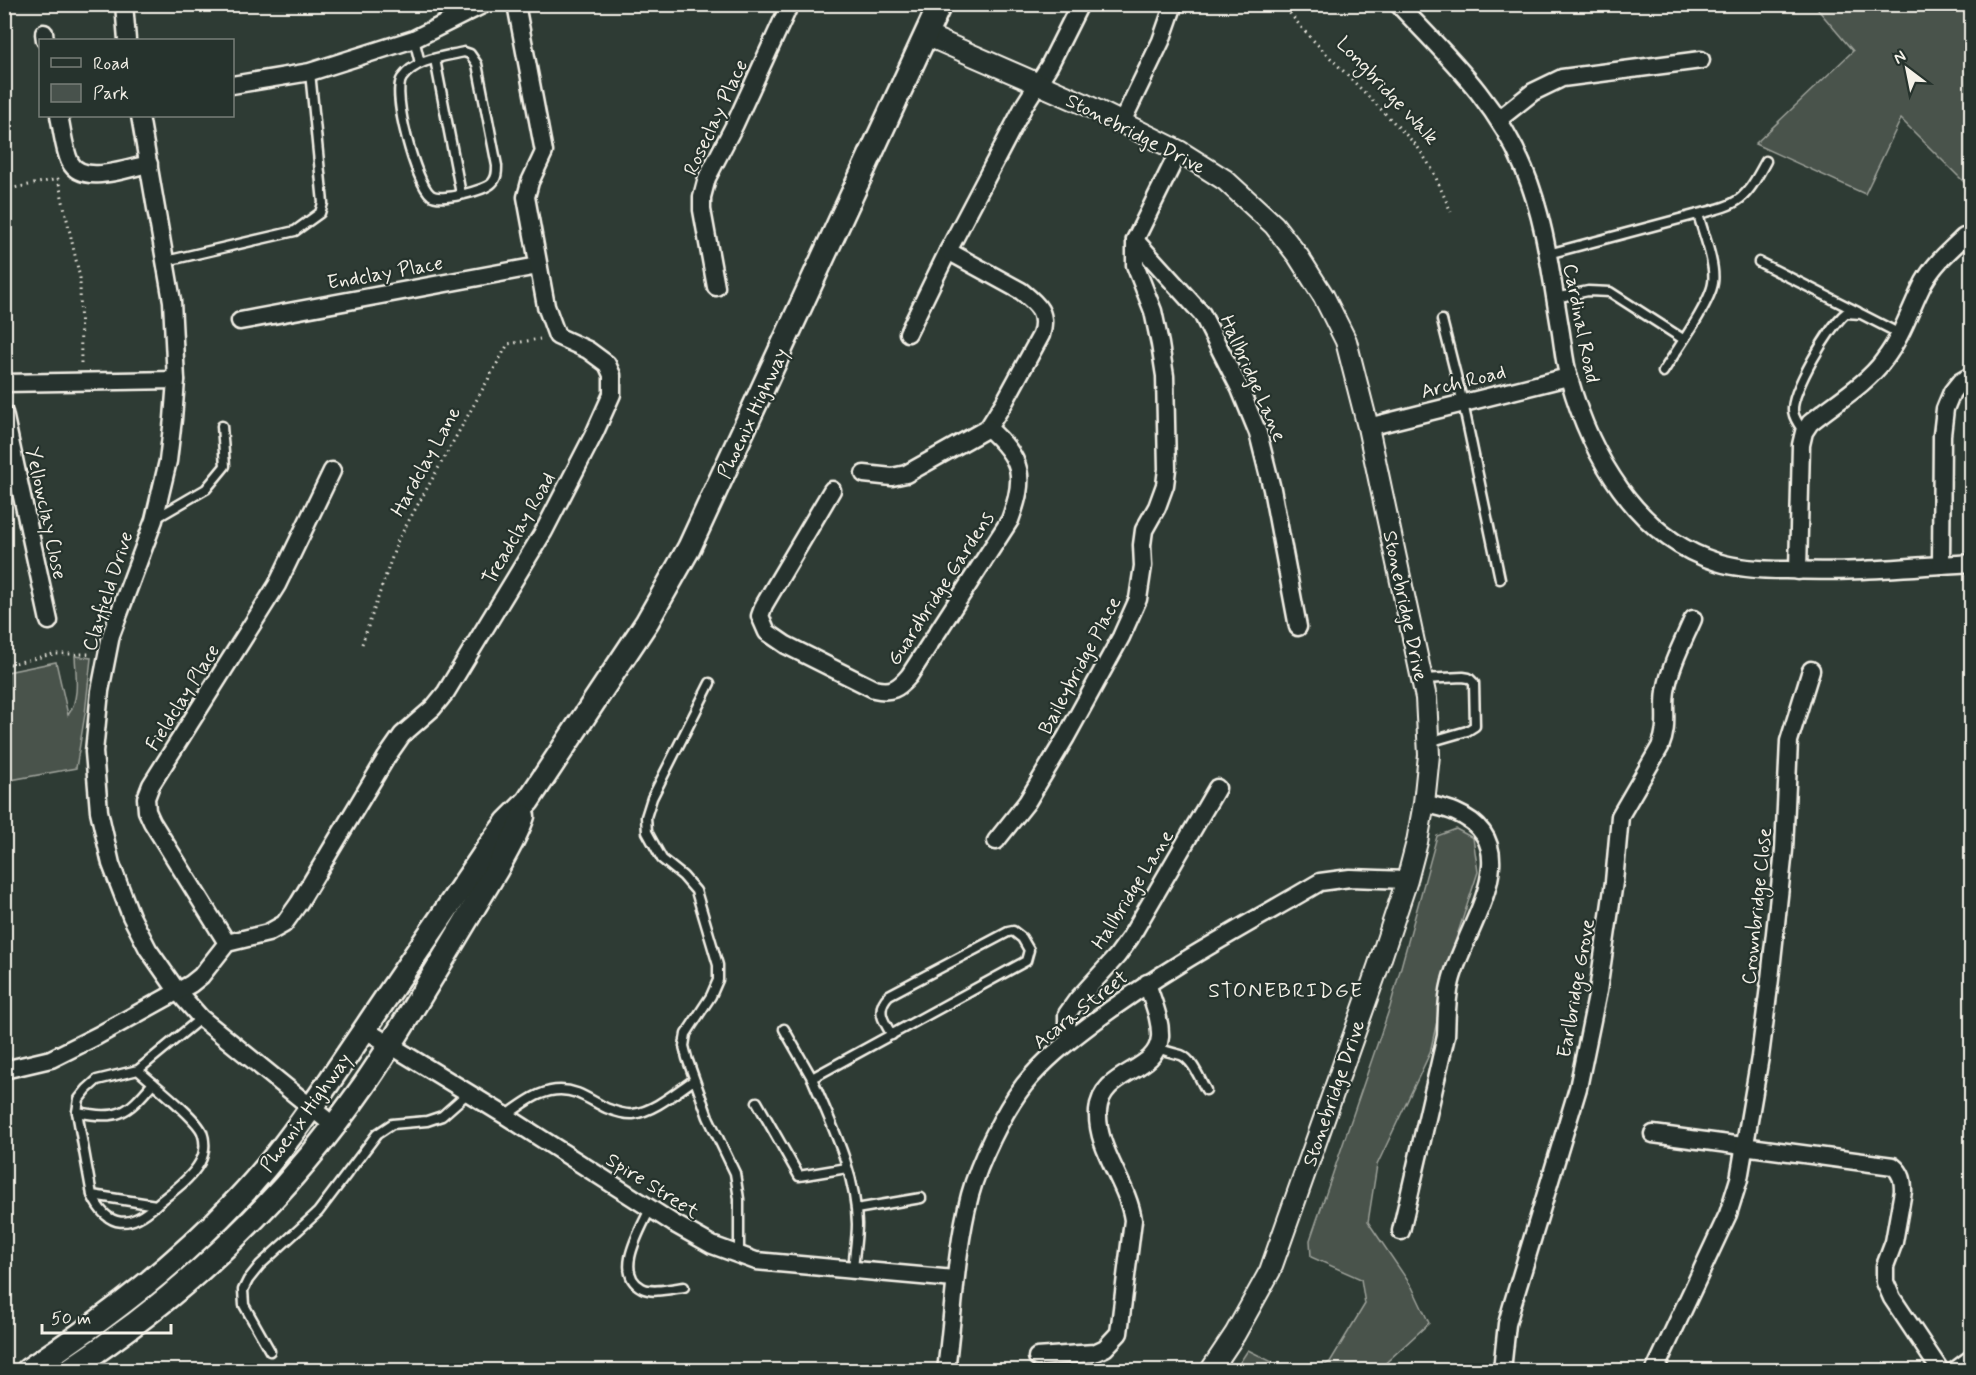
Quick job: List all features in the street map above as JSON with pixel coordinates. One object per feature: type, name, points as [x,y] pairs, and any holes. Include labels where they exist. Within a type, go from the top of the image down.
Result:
[{"type":"main road","name":"Phoenix Highway","points":[[28,1371],[155,1279],[238,1199],[279,1152],[311,1109],[490,845],[507,822],[528,801],[647,622],[689,548],[940,4]]},
{"type":"main road","name":"Phoenix Highway","points":[[69,1371],[166,1300],[228,1245],[285,1185],[334,1126],[364,1084],[473,910],[520,827],[528,801]]},
{"type":"street","points":[[124,4],[127,39]]},
{"type":"street","points":[[234,85],[310,72],[414,39],[484,4]]},
{"type":"street","points":[[516,4],[544,152],[530,182],[526,197],[546,306],[557,336]]},
{"type":"street","name":"Roseclay Place","points":[[716,287],[702,210],[702,196],[707,178],[735,124],[790,4]]},
{"type":"street","points":[[908,333],[948,251],[1036,85],[1049,66],[1080,4]]},
{"type":"street","points":[[1122,122],[1161,42],[1174,4]]},
{"type":"street","name":"Cardinal Road","points":[[1398,4],[1476,87],[1499,119],[1525,170],[1535,199],[1548,254],[1568,377],[1588,430],[1616,484],[1638,510],[1684,547],[1716,562],[1753,569],[1798,571],[1971,563]]},
{"type":"street","name":"Stonebridge Drive","points":[[926,35],[1122,122],[1179,151],[1212,171],[1240,193],[1274,225],[1298,256],[1324,297],[1346,341],[1368,427],[1426,698],[1428,743],[1424,803],[1407,880],[1270,1270],[1235,1334],[1211,1371]]},
{"type":"street","points":[[1499,119],[1533,92],[1562,78],[1701,60]]},
{"type":"street","points":[[59,117],[69,161],[77,171],[92,175],[149,164]]},
{"type":"street","name":"Clayfield Drive","points":[[140,117],[172,301],[176,380],[174,419],[168,461],[153,520],[111,635],[100,691],[94,752],[99,811],[111,864],[131,916],[148,949],[178,992],[201,1018],[334,1126]]},
{"type":"street","name":"Baileybridge Place","points":[[996,841],[1027,801],[1066,737],[1121,637],[1138,599],[1143,566],[1144,530],[1165,485],[1167,468],[1165,376],[1161,344],[1153,311],[1135,265],[1135,240],[1179,151]]},
{"type":"street","points":[[1798,571],[1800,464],[1804,432],[1810,423],[1877,368],[1900,334],[1933,268],[1964,237]]},
{"type":"street","name":"Hallbridge Lane","points":[[1135,240],[1202,314],[1240,389],[1258,433],[1275,500],[1298,627]]},
{"type":"street","points":[[864,474],[885,477],[906,474],[988,428],[1030,354],[1044,323],[1042,310],[1021,291],[948,251]]},
{"type":"street","name":"Endclay Place","points":[[240,321],[538,266]]},
{"type":"street","name":"Treadclay Road","points":[[227,943],[268,933],[284,924],[402,735],[433,708],[446,692],[543,531],[595,432],[612,394],[612,375],[607,364],[588,350],[557,336]]},
{"type":"street","points":[[1941,565],[1942,435],[1945,409],[1952,392],[1960,382],[1971,375]]},
{"type":"street","name":"Arch Road","points":[[1368,427],[1568,377]]},
{"type":"street","points":[[4,383],[176,380]]},
{"type":"street","name":"Yellowclay Close","points":[[4,413],[49,621]]},
{"type":"street","name":"Guardbridge Gardens","points":[[832,490],[764,605],[760,616],[767,632],[786,645],[874,688],[886,691],[900,686],[909,676],[1010,520],[1018,499],[1020,474],[1006,444],[988,428]]},
{"type":"street","name":"Fieldclay Place","points":[[227,943],[152,822],[147,811],[146,798],[167,758],[277,585],[332,471]]},
{"type":"street","name":"Earlbridge Grove","points":[[1502,1371],[1507,1324],[1578,1088],[1598,991],[1611,904],[1620,816],[1665,735],[1666,693],[1669,679],[1692,619]]},
{"type":"street","name":"Crownbridge Close","points":[[1655,1371],[1728,1214],[1738,1179],[1745,1147],[1770,979],[1784,850],[1789,741],[1811,670]]},
{"type":"street","name":"Hallbridge Lane","points":[[1071,1039],[1067,1014],[1112,963],[1130,938],[1217,788]]},
{"type":"street","points":[[1401,1231],[1446,1036],[1447,1003],[1451,981],[1482,903],[1490,877],[1492,858],[1486,836],[1473,823],[1456,812],[1424,803]]},
{"type":"street","name":"Acara Street","points":[[946,1371],[952,1325],[954,1279],[971,1193],[998,1126],[1024,1085],[1057,1050],[1147,983],[1320,882],[1350,878],[1407,880]]},
{"type":"street","points":[[4,1070],[51,1059],[178,992],[201,976],[227,943]]},
{"type":"street","points":[[1037,1357],[1094,1353],[1105,1348],[1119,1333],[1133,1220],[1132,1207],[1106,1147],[1099,1125],[1098,1110],[1102,1096],[1112,1082],[1148,1060],[1158,1048],[1159,1024],[1147,983]]},
{"type":"street","name":"Spire Street","points":[[364,1029],[506,1116],[650,1209],[712,1245],[756,1261],[954,1279]]},
{"type":"street","points":[[1653,1134],[1893,1166],[1898,1170],[1903,1183],[1894,1242],[1885,1266],[1885,1282],[1892,1298],[1940,1371]]},
{"type":"street","points":[[1956,1371],[1971,1358]]},
{"type":"lane","points":[[414,39],[420,63]]},
{"type":"lane","points":[[464,52],[474,58],[477,64],[497,166],[493,182],[485,189],[440,198],[432,196],[427,191],[414,164],[405,130],[399,88],[403,78],[420,63],[435,59],[464,52]]},
{"type":"lane","points":[[435,59],[461,195]]},
{"type":"lane","points":[[166,261],[296,231],[320,213],[323,203],[310,72]]},
{"type":"lane","points":[[1548,254],[1727,207],[1738,202],[1752,187],[1766,161]]},
{"type":"lane","points":[[1663,372],[1708,298],[1713,283],[1712,269],[1698,214]]},
{"type":"lane","points":[[1759,262],[1900,334]]},
{"type":"lane","points":[[1555,298],[1588,291],[1610,292],[1683,339]]},
{"type":"lane","points":[[1804,432],[1796,421],[1793,411],[1794,400],[1817,352],[1839,319],[1846,313],[1861,314]]},
{"type":"lane","points":[[1442,320],[1463,403],[1500,579]]},
{"type":"lane","points":[[153,520],[206,489],[225,466],[222,426]]},
{"type":"lane","points":[[1421,679],[1463,677],[1474,682],[1475,726],[1467,731],[1428,743]]},
{"type":"lane","points":[[710,683],[652,798],[646,818],[647,832],[662,859],[683,876],[696,891],[718,965],[718,980],[711,996],[686,1034],[684,1046],[708,1117],[735,1173],[739,1199],[740,1255]]},
{"type":"lane","points":[[812,1078],[892,1035],[1026,961],[1029,950],[1022,938],[1014,931],[1008,932],[889,995],[881,1004],[880,1013],[892,1035]]},
{"type":"lane","points":[[138,1070],[196,1123],[201,1131],[205,1150],[198,1166],[184,1182],[156,1205],[137,1220],[118,1221],[109,1219],[103,1213],[92,1195],[77,1112],[79,1100],[97,1080],[138,1070],[201,1018]]},
{"type":"lane","points":[[784,1029],[812,1078],[847,1168],[857,1224],[853,1270]]},
{"type":"lane","points":[[1158,1048],[1182,1056],[1188,1061],[1206,1090]]},
{"type":"lane","points":[[506,1116],[541,1093],[561,1088],[579,1093],[618,1113],[632,1114],[662,1101],[694,1080]]},
{"type":"lane","points":[[77,1112],[114,1116],[129,1109],[153,1083]]},
{"type":"lane","points":[[270,1352],[244,1305],[243,1290],[248,1280],[260,1265],[318,1212],[377,1134],[392,1125],[427,1121],[442,1116],[468,1093]]},
{"type":"lane","points":[[757,1102],[799,1176],[847,1168]]},
{"type":"lane","points":[[92,1195],[156,1205]]},
{"type":"lane","points":[[856,1209],[921,1198]]},
{"type":"lane","points":[[650,1209],[634,1244],[628,1269],[632,1278],[642,1288],[653,1290],[684,1287]]},
{"type":"path","name":"Longbridge Walk","points":[[1282,4],[1307,34],[1418,146],[1432,169],[1451,212]]},
{"type":"path","points":[[4,190],[58,179],[80,278],[82,381]]},
{"type":"path","name":"Hardclay Lane","points":[[362,644],[398,540],[508,344],[557,336]]},
{"type":"path","points":[[4,663],[11,664],[53,654],[107,655]]},
{"type":"green space","points":[[1814,5],[1971,5],[1971,189],[1901,119],[1865,194],[1755,144],[1853,51]]},
{"type":"green space","points":[[75,656],[91,658],[76,768],[5,781],[5,661],[7,672],[56,662],[68,715],[76,695]]},
{"type":"green space","points":[[1456,829],[1473,838],[1478,872],[1453,948],[1430,1053],[1377,1165],[1368,1222],[1412,1287],[1429,1323],[1378,1370],[1316,1370],[1330,1362],[1365,1304],[1361,1279],[1311,1257],[1310,1240],[1390,1007],[1437,836]]},
{"type":"green space","points":[[1248,1350],[1288,1370],[1235,1370]]},
{"type":"district","name":"STONEBRIDGE","points":[[1286,990]]}]
